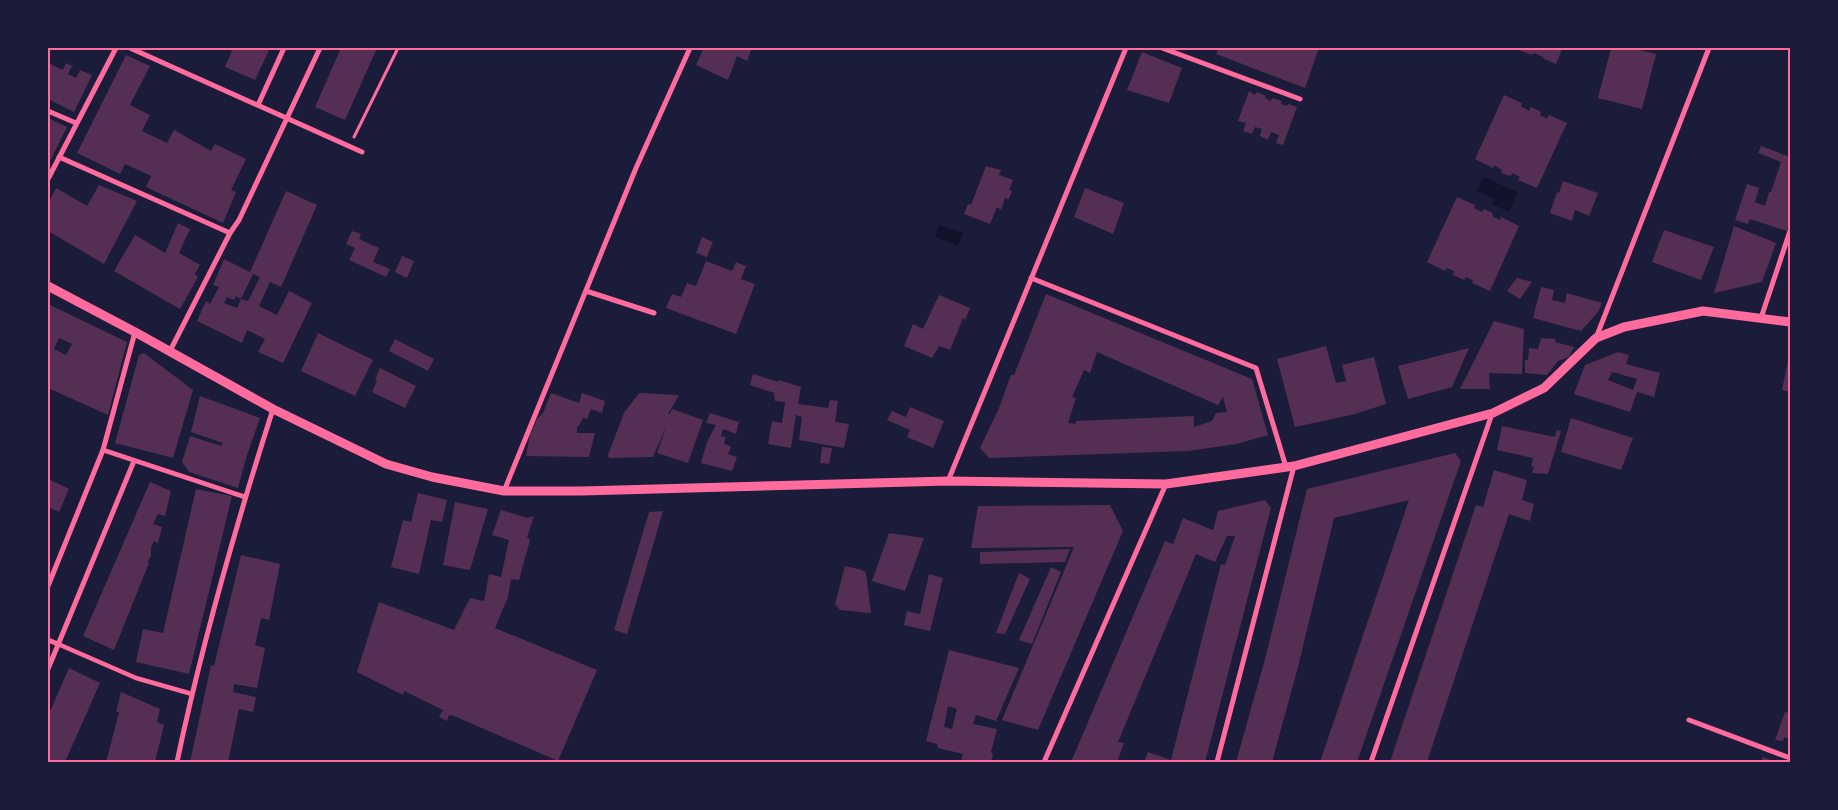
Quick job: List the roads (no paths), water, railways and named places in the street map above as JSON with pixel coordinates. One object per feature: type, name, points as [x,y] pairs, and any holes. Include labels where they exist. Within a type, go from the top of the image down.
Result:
[{"type":"street","points":[[48,179],[116,48]]},
{"type":"street","points":[[130,48],[362,152]]},
{"type":"street","points":[[258,106],[284,48]]},
{"type":"street","points":[[170,351],[230,233],[239,220],[320,48]]},
{"type":"street","points":[[504,490],[636,168],[690,48]]},
{"type":"street","points":[[948,481],[1126,48]]},
{"type":"street","points":[[1162,48],[1300,100]]},
{"type":"street","points":[[1596,338],[1709,48]]},
{"type":"street","points":[[48,110],[76,123]]},
{"type":"street","points":[[59,157],[230,233]]},
{"type":"street","points":[[1761,318],[1790,231]]},
{"type":"street","points":[[1031,278],[1256,368],[1290,467],[1217,762]]},
{"type":"street","points":[[48,286],[273,409],[386,464],[432,477],[504,490],[582,491],[948,481],[1166,484],[1290,467],[1493,413],[1544,388],[1596,338],[1624,327],[1703,311],[1790,322]]},
{"type":"street","points":[[586,291],[654,313]]},
{"type":"street","points":[[48,586],[103,450],[135,332]]},
{"type":"street","points":[[177,762],[192,694],[245,497],[273,409]]},
{"type":"street","points":[[1371,762],[1493,413]]},
{"type":"street","points":[[103,450],[245,497]]},
{"type":"street","points":[[48,669],[134,461]]},
{"type":"street","points":[[1044,762],[1166,484]]},
{"type":"street","points":[[48,640],[136,678],[192,694]]},
{"type":"street","points":[[1689,720],[1790,758]]}]
